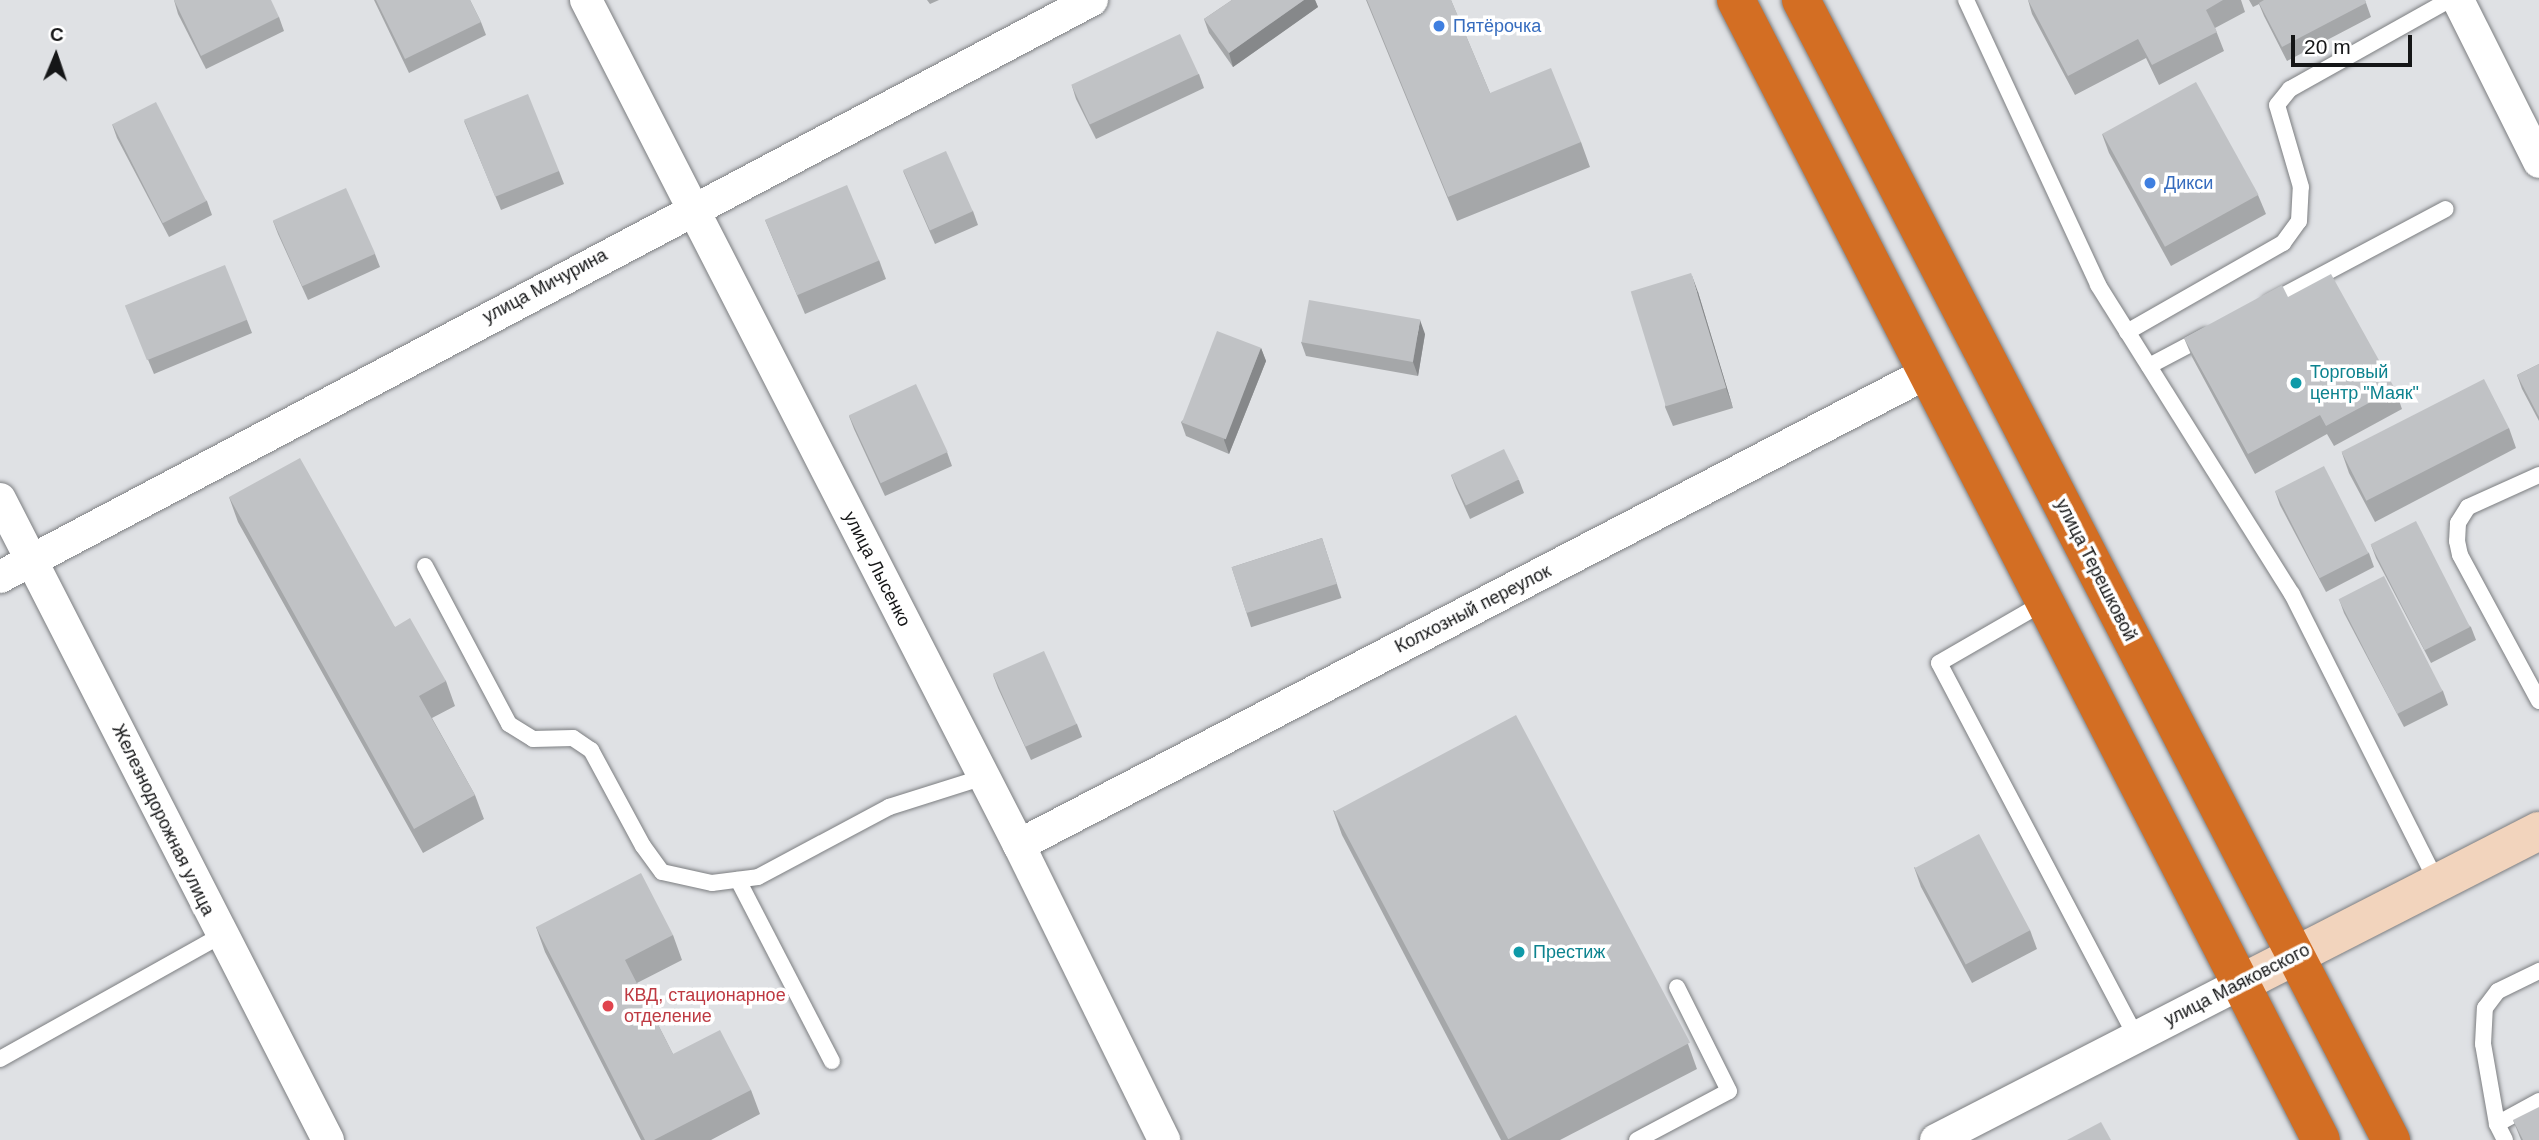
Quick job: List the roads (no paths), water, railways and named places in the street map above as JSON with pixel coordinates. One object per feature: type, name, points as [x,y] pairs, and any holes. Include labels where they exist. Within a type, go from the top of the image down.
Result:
[{"type":"highway","points":[[1736,0],[2043,603],[2322,1140]]},
{"type":"highway","name":"улица Терешковой","points":[[1801,0],[2391,1140]]},
{"type":"street","name":"улица Лысенко","points":[[586,0],[1019,845],[1164,1140]]},
{"type":"street","name":"улица Мичурина","points":[[0,577],[692,207],[1092,0]]},
{"type":"street","points":[[2458,0],[2535,143]]},
{"type":"street","name":"Колхозный переулок","points":[[1019,845],[1927,373]]},
{"type":"street","name":"Железнодорожная улица","points":[[0,499],[33,559],[220,936],[328,1140]]},
{"type":"street","name":"улица Маяковского","points":[[1936,1140],[2539,831]]},
{"type":"lane","points":[[1966,0],[2098,285],[2292,594],[2438,884]]},
{"type":"lane","points":[[2127,332],[2283,243],[2299,221],[2301,187],[2277,105],[2290,89],[2449,0]]},
{"type":"lane","points":[[2248,314],[2446,209]]},
{"type":"lane","points":[[2149,366],[2223,327]]},
{"type":"lane","points":[[2539,475],[2468,507],[2458,523],[2457,541],[2460,555],[2539,701]]},
{"type":"lane","points":[[425,566],[509,724],[533,740],[573,737],[591,750],[662,872],[712,883],[758,877],[889,807],[984,777]]},
{"type":"lane","points":[[2043,603],[1939,663],[2136,1036]]},
{"type":"lane","points":[[737,880],[832,1061]]},
{"type":"lane","points":[[0,1059],[220,936]]},
{"type":"lane","points":[[2505,1140],[2497,1124],[2483,1044],[2485,1008],[2498,991],[2539,971]]},
{"type":"lane","points":[[1637,1140],[1729,1091],[1677,987]]},
{"type":"lane","points":[[2497,1124],[2539,1101]]},
{"type":"place","name":"Пятёрочка","points":[[1439,26]]},
{"type":"place","name":"Дикси","points":[[2150,183]]},
{"type":"place","name":"Торговый центр \"Маяк\"","points":[[2296,383]]},
{"type":"place","name":"Престиж","points":[[1519,952]]},
{"type":"place","name":"КВД, стационарное отделение","points":[[608,1006]]}]
